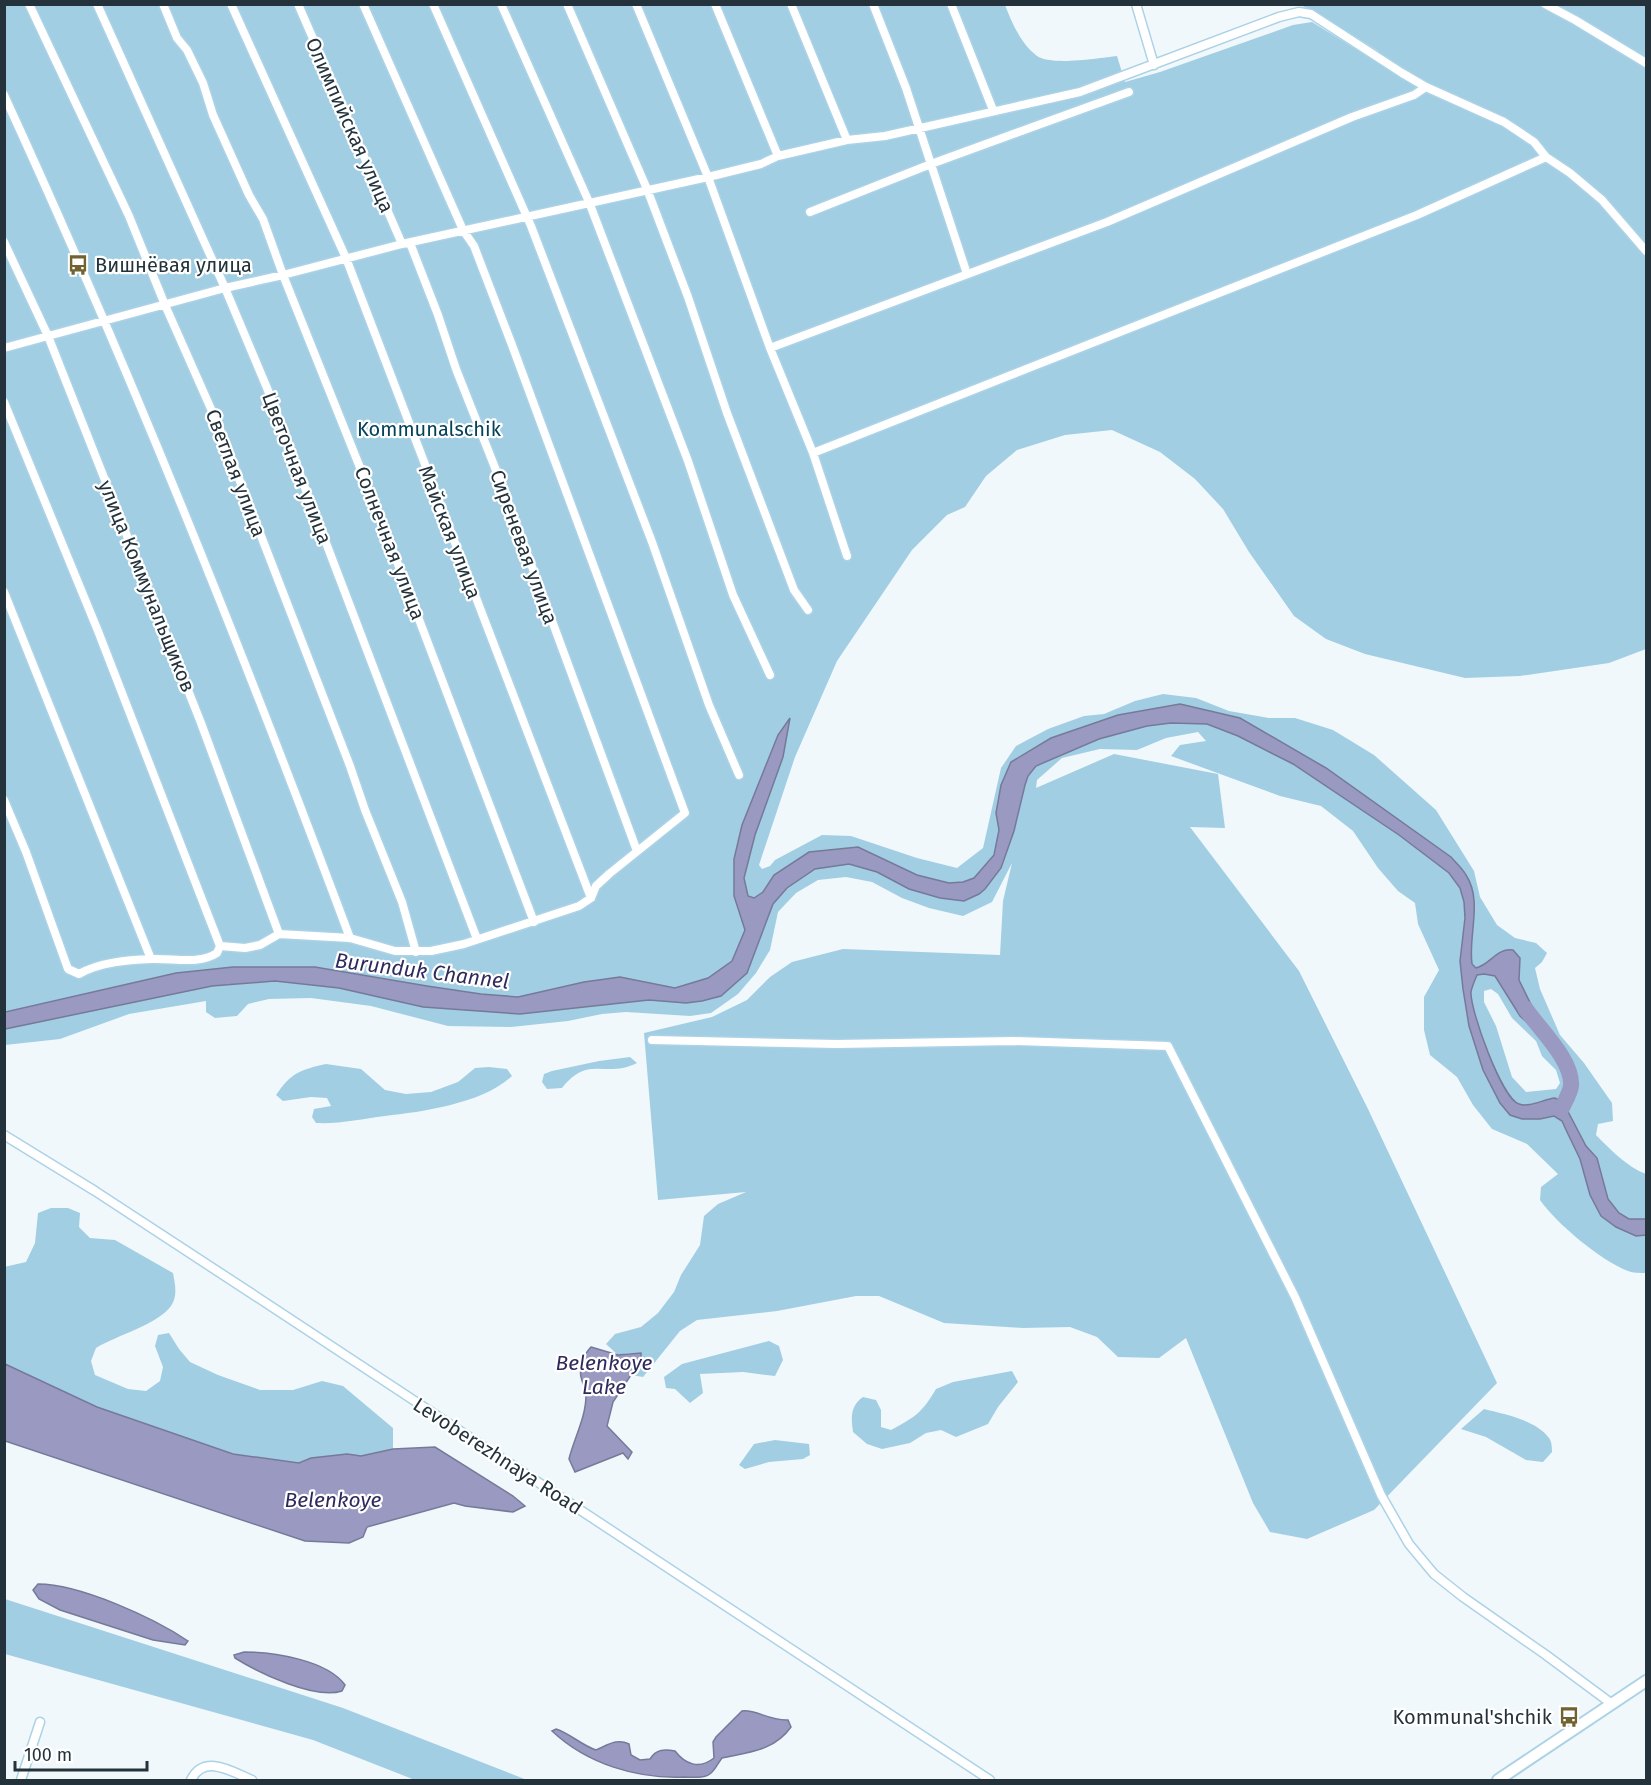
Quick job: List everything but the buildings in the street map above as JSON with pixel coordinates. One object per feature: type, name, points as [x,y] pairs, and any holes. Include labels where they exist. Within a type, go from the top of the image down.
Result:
[{"type":"street","name":"Светлая улица","points":[[29,4],[129,216],[165,305],[219,426],[402,902],[416,952]]},
{"type":"street","name":"Цветочная улица","points":[[97,4],[225,288],[267,388],[477,939]]},
{"type":"street","name":"Солнечная улица","points":[[163,4],[177,38],[187,50],[203,82],[213,115],[249,195],[263,219],[283,275],[386,530],[534,922]]},
{"type":"street","name":"Майская улица","points":[[231,4],[346,258],[591,898]]},
{"type":"street","name":"Олимпийская улица","points":[[298,4],[406,244]]},
{"type":"street","points":[[220,946],[245,948],[260,945],[279,934],[351,938],[384,949],[416,952],[442,949],[579,906],[591,898],[596,886],[686,813],[474,246],[463,230],[363,4]]},
{"type":"street","points":[[433,4],[525,217],[531,226],[652,543],[709,705],[739,775]]},
{"type":"street","points":[[501,4],[589,202],[688,461],[733,595],[770,675]]},
{"type":"street","points":[[567,4],[647,189],[688,297],[727,413],[794,590],[808,610]]},
{"type":"street","points":[[636,4],[708,177],[770,348],[813,453],[847,556]]},
{"type":"street","points":[[715,4],[778,156]]},
{"type":"street","points":[[791,4],[848,140]]},
{"type":"street","points":[[873,4],[906,88],[967,274]]},
{"type":"street","points":[[951,4],[993,111]]},
{"type":"street","points":[[1136,4],[1154,65]]},
{"type":"street","points":[[1545,4],[1647,63]]},
{"type":"street","points":[[4,348],[225,288],[463,230],[708,177],[761,164],[778,156],[848,140],[885,136],[1080,92],[1279,17],[1299,12],[1311,14],[1382,62],[1426,87],[1504,122],[1534,142],[1545,157],[1570,173],[1602,200],[1647,251]]},
{"type":"street","points":[[770,348],[1107,222],[1342,122],[1414,95],[1426,87]]},
{"type":"street","points":[[810,212],[931,164],[1129,92]]},
{"type":"street","points":[[4,95],[105,322],[216,593],[351,938]]},
{"type":"street","points":[[813,453],[1417,215],[1545,157]]},
{"type":"street","name":"улица Коммунальщиков","points":[[4,242],[48,336],[201,723],[279,934]]},
{"type":"street","name":"Сиреневая улица","points":[[406,244],[438,315],[456,369],[503,488],[637,851]]},
{"type":"street","points":[[4,402],[98,631],[220,946],[217,953],[200,960],[151,959],[93,966],[79,974],[68,969],[26,852],[4,800]]},
{"type":"street","points":[[4,592],[151,959]]},
{"type":"street","points":[[652,1040],[837,1044],[1013,1041],[1168,1046],[1295,1297],[1381,1495],[1409,1545],[1434,1574],[1462,1597],[1612,1704]]},
{"type":"street","name":"Levoberezhnaya Road","points":[[4,1135],[95,1191],[990,1780]]},
{"type":"street","points":[[1498,1780],[1647,1681]]},
{"type":"street","points":[[21,1780],[40,1722]]},
{"type":"street","points":[[191,1780],[194,1774],[208,1766],[225,1768],[252,1780]]},
{"type":"green space","name":"Kommunalschik","points":[[5,5],[1005,5],[1022,39],[1037,56],[1064,61],[1117,56],[1125,82],[1293,25],[1312,22],[1369,57],[1378,51],[1316,12],[1300,5],[1646,5],[1646,649],[1609,663],[1520,676],[1465,678],[1365,654],[1326,639],[1294,616],[1249,552],[1223,509],[1195,479],[1160,452],[1112,430],[1065,435],[1017,450],[986,476],[965,507],[947,515],[912,550],[837,661],[795,757],[759,865],[762,869],[770,866],[775,860],[822,835],[851,836],[917,858],[957,868],[983,848],[1001,768],[1016,746],[1048,729],[1084,716],[1104,714],[1135,701],[1163,694],[1196,698],[1229,711],[1269,718],[1295,718],[1333,730],[1374,755],[1436,810],[1474,871],[1480,897],[1497,925],[1515,938],[1536,943],[1547,953],[1535,968],[1540,989],[1560,1035],[1584,1063],[1612,1103],[1613,1121],[1598,1124],[1596,1135],[1613,1152],[1646,1174],[1646,1273],[1628,1271],[1605,1259],[1557,1220],[1540,1200],[1541,1187],[1558,1174],[1527,1144],[1492,1129],[1473,1105],[1457,1077],[1430,1055],[1424,1030],[1424,997],[1439,970],[1418,924],[1415,903],[1398,891],[1378,868],[1353,831],[1321,806],[1280,796],[1171,756],[1180,745],[1206,741],[1198,732],[1166,738],[1137,750],[1100,749],[1062,758],[1037,780],[1036,788],[1114,754],[1218,774],[1225,828],[1190,827],[1299,971],[1368,1109],[1497,1383],[1374,1510],[1307,1539],[1270,1532],[1253,1503],[1186,1338],[1159,1358],[1118,1357],[1097,1337],[1070,1327],[1023,1328],[944,1323],[879,1296],[856,1296],[777,1311],[697,1320],[680,1331],[643,1377],[631,1375],[641,1360],[630,1353],[618,1355],[606,1344],[615,1334],[641,1327],[658,1313],[674,1292],[681,1275],[700,1245],[704,1216],[718,1204],[746,1192],[658,1200],[644,1033],[712,1017],[747,1000],[770,977],[792,962],[843,949],[1000,955],[1003,901],[1012,863],[992,902],[963,916],[929,908],[902,898],[872,882],[846,877],[818,880],[796,893],[778,912],[770,950],[756,973],[738,994],[711,1013],[690,1016],[626,1012],[511,1027],[448,1026],[371,1006],[311,998],[269,999],[248,1004],[237,1016],[215,1018],[206,1012],[206,1001],[129,1014],[60,1039],[5,1045]],"holes":[[[1491,989],[1498,994],[1512,1018],[1536,1041],[1542,1056],[1556,1070],[1560,1083],[1556,1089],[1526,1092],[1512,1077],[1496,1026],[1484,1002],[1484,991]]]},
{"type":"green space","points":[[630,1057],[637,1063],[616,1069],[589,1069],[572,1078],[562,1088],[547,1089],[542,1082],[544,1074],[552,1071]]},
{"type":"green space","points":[[326,1064],[361,1069],[385,1090],[406,1094],[431,1092],[458,1082],[475,1068],[507,1069],[512,1076],[486,1093],[452,1105],[351,1121],[316,1123],[312,1117],[314,1109],[331,1106],[327,1098],[311,1097],[283,1101],[276,1095],[297,1073]]},
{"type":"green space","points":[[51,1208],[68,1208],[80,1213],[79,1227],[90,1238],[115,1240],[173,1273],[175,1294],[171,1306],[156,1319],[96,1348],[91,1361],[95,1375],[128,1389],[146,1391],[160,1381],[163,1367],[155,1346],[158,1335],[169,1333],[190,1362],[260,1390],[293,1390],[322,1381],[343,1386],[393,1428],[393,1449],[361,1456],[347,1454],[311,1458],[299,1463],[233,1454],[97,1407],[5,1364],[4,1267],[26,1262],[35,1243],[38,1213]]},
{"type":"green space","points":[[769,1341],[779,1346],[783,1360],[775,1376],[743,1372],[700,1374],[703,1393],[690,1403],[675,1389],[666,1388],[664,1377],[682,1364]]},
{"type":"green space","points":[[1012,1371],[1018,1382],[988,1424],[956,1437],[941,1430],[926,1433],[910,1443],[882,1449],[867,1444],[853,1432],[854,1408],[863,1397],[876,1400],[881,1410],[881,1427],[891,1430],[917,1414],[936,1389],[953,1382]]},
{"type":"green space","points":[[1484,1409],[1528,1422],[1536,1427],[1550,1440],[1552,1452],[1543,1462],[1526,1460],[1486,1437],[1461,1429]]},
{"type":"green space","points":[[775,1440],[809,1444],[810,1455],[803,1459],[769,1462],[745,1469],[739,1465],[754,1444]]},
{"type":"green space","points":[[5,1599],[343,1708],[527,1780],[415,1780],[313,1740],[5,1654]]},
{"type":"water","points":[[1180,704],[1240,718],[1326,768],[1451,857],[1461,868],[1471,885],[1474,896],[1472,964],[1476,968],[1502,951],[1513,950],[1520,958],[1519,980],[1540,1023],[1532,1027],[1520,1016],[1495,976],[1477,975],[1471,992],[1472,1002],[1488,1053],[1504,1087],[1519,1104],[1527,1105],[1555,1098],[1563,1102],[1586,1146],[1597,1158],[1608,1199],[1619,1213],[1629,1219],[1646,1219],[1646,1235],[1636,1236],[1616,1227],[1601,1216],[1590,1195],[1580,1159],[1562,1121],[1554,1116],[1522,1119],[1510,1115],[1500,1103],[1483,1070],[1469,1026],[1460,961],[1465,918],[1464,902],[1460,888],[1449,873],[1399,835],[1293,764],[1238,736],[1207,724],[1171,723],[1147,726],[1099,739],[1036,766],[1028,776],[1014,831],[1001,868],[985,889],[964,901],[940,898],[909,889],[877,872],[849,864],[815,869],[787,888],[773,904],[747,973],[721,996],[702,1001],[686,1003],[649,1000],[520,1014],[423,1007],[339,988],[275,981],[212,986],[5,1029],[5,1012],[176,973],[233,967],[315,967],[481,994],[518,997],[584,982],[620,977],[675,988],[708,978],[732,961],[745,930],[734,896],[734,859],[742,825],[778,735],[790,718],[783,757],[755,835],[744,878],[748,896],[754,898],[763,892],[774,875],[809,852],[858,847],[917,875],[949,883],[974,878],[994,855],[999,830],[996,813],[1001,785],[1011,762],[1051,738],[1118,715]]},
{"type":"water","name":"Belenkoye Lake","points":[[591,1347],[618,1355],[641,1353],[641,1360],[613,1402],[607,1426],[632,1452],[628,1459],[623,1453],[575,1472],[569,1459],[585,1403],[586,1393],[581,1365]]},
{"type":"water","name":"Belenkoye","points":[[5,1364],[97,1407],[233,1454],[299,1463],[311,1458],[347,1454],[361,1456],[393,1449],[435,1447],[525,1506],[513,1512],[454,1503],[367,1527],[363,1537],[349,1543],[305,1541],[5,1441]]},
{"type":"water","points":[[38,1584],[95,1596],[156,1622],[188,1641],[185,1645],[153,1640],[60,1610],[39,1599],[33,1590]]},
{"type":"water","points":[[244,1652],[299,1659],[326,1669],[345,1685],[342,1691],[331,1693],[317,1692],[287,1684],[235,1658],[234,1655]]},
{"type":"water","points":[[742,1711],[788,1720],[791,1727],[769,1746],[722,1758],[712,1772],[702,1777],[648,1775],[614,1767],[581,1752],[552,1731],[556,1729],[561,1731],[596,1750],[612,1743],[625,1742],[629,1744],[631,1755],[640,1760],[650,1759],[661,1750],[668,1750],[675,1751],[683,1759],[693,1764],[703,1764],[714,1758],[713,1742],[716,1737]]},
{"type":"waterway","points":[[1525,1008],[1567,1066],[1571,1086],[1562,1108]]},
{"type":"place","name":"Вишнёвая улица","points":[[78,265]]},
{"type":"place","name":"Kommunal'shchik","points":[[1569,1717]]},
{"type":"water label","name":"Burunduk Channel","points":[[422,971]]}]
